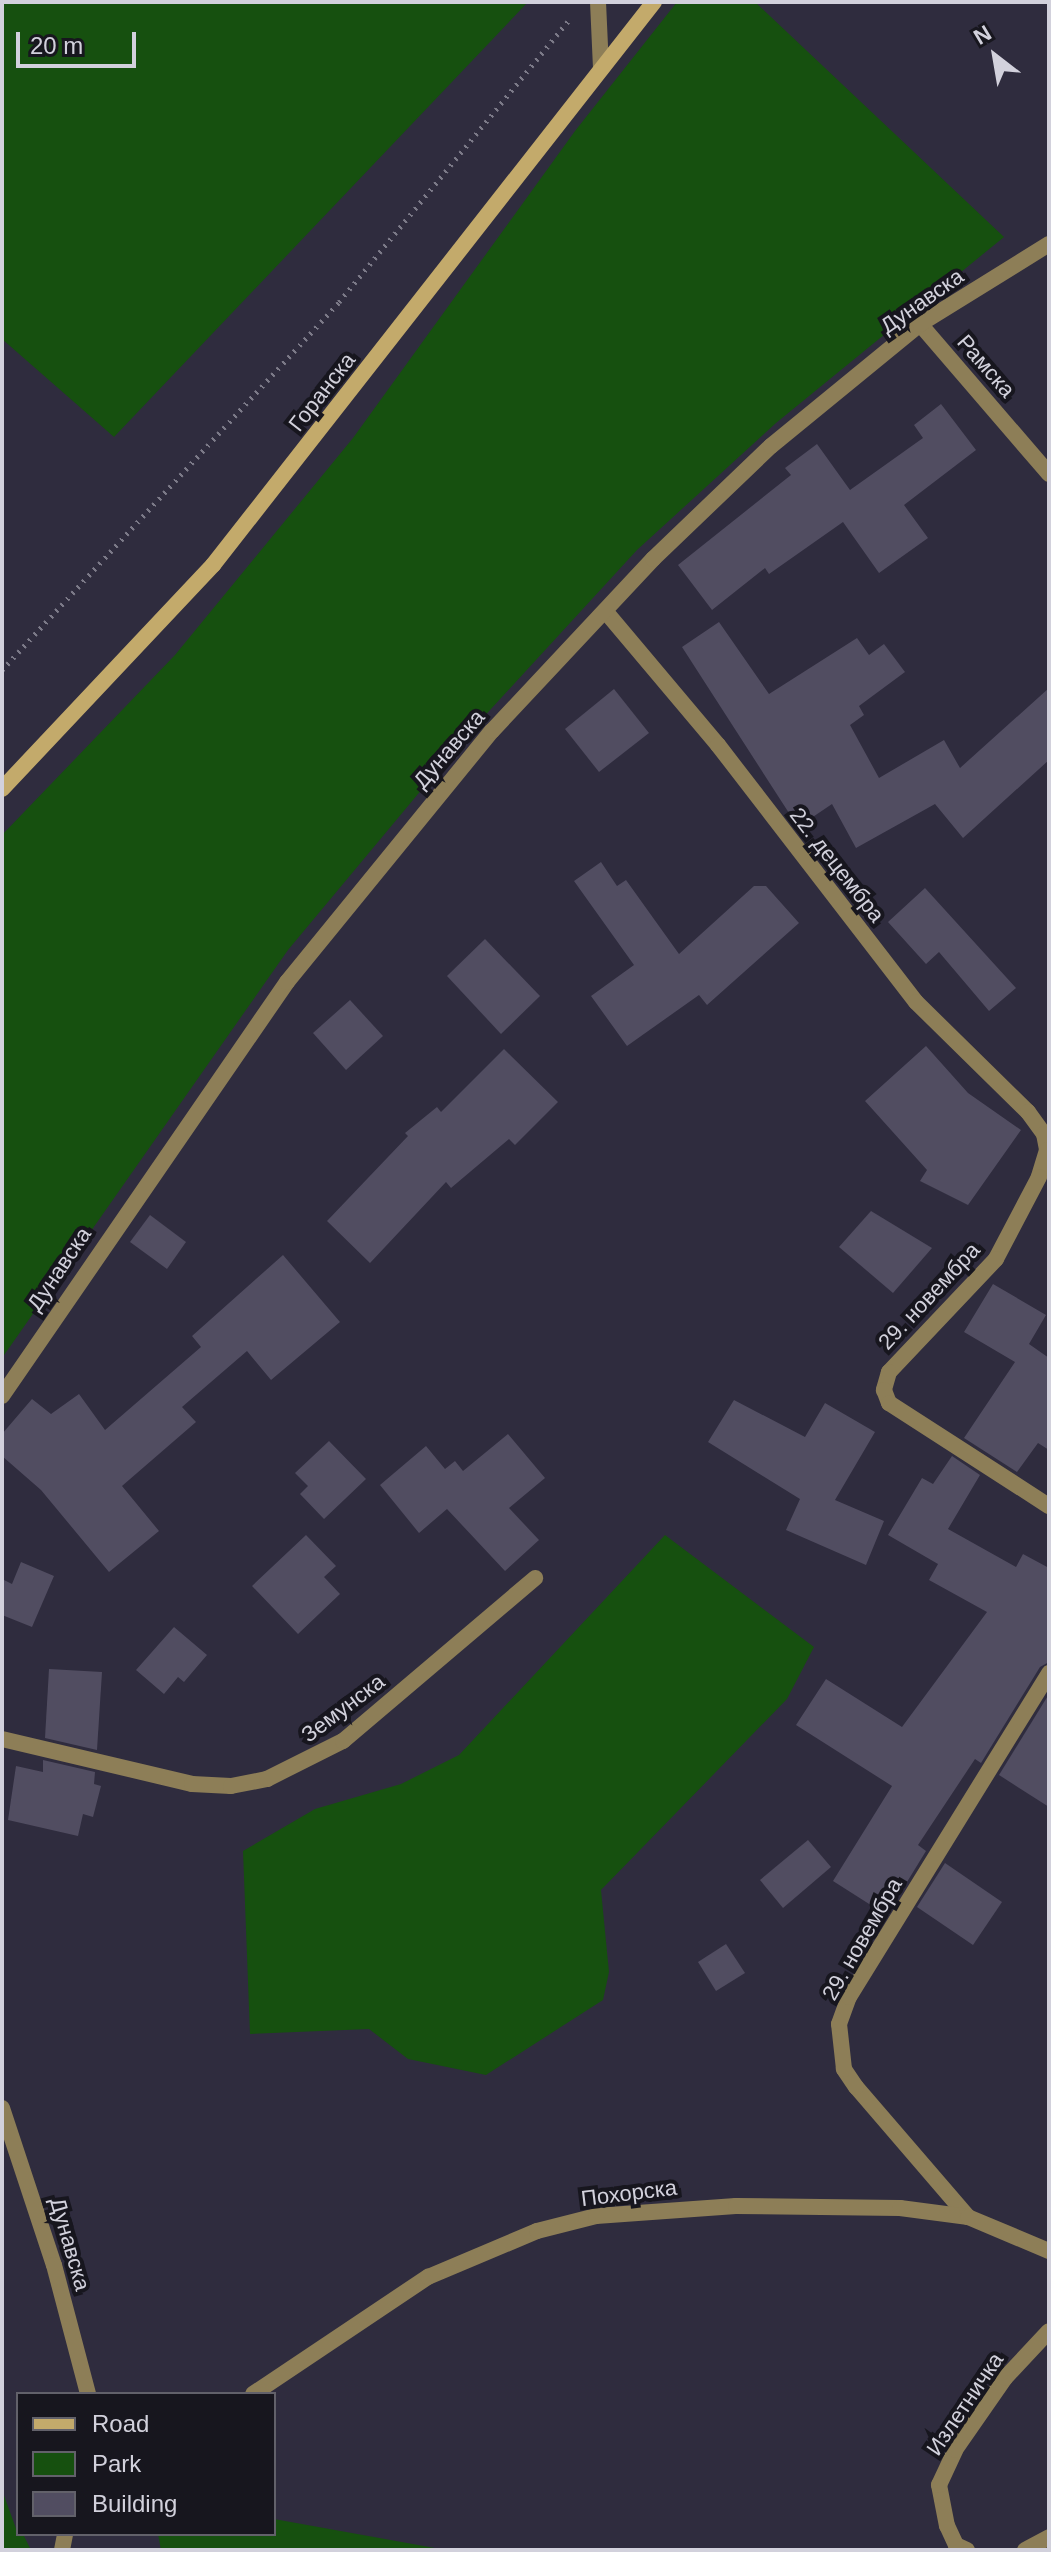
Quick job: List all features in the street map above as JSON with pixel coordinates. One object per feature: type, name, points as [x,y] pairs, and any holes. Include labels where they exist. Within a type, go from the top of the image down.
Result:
[{"type":"main road","name":"Горанска","points":[[2,789],[213,565],[654,2]]},
{"type":"street","points":[[598,2],[601,69]]},
{"type":"street","name":"Дунавска","points":[[2,1396],[287,982],[492,731],[653,559],[771,446],[920,324],[1049,244]]},
{"type":"street","name":"Рамска","points":[[920,324],[1049,474]]},
{"type":"street","name":"22. децембра","points":[[606,612],[718,745],[916,1002],[1028,1112],[1044,1134]]},
{"type":"street","name":"29. новембра","points":[[1044,1134],[1047,1150],[1039,1177],[996,1259],[889,1372],[884,1390],[889,1403],[1049,1506]]},
{"type":"street","name":"Земунска","points":[[2,1739],[192,1784],[231,1786],[267,1779],[343,1741],[535,1578]]},
{"type":"street","name":"29. новембра","points":[[968,2217],[850,2078],[839,2047],[839,2024],[849,1997],[1049,1673]]},
{"type":"street","name":"Дунавска","points":[[2,2108],[54,2265],[87,2392]]},
{"type":"street","name":"Похорска","points":[[256,2392],[428,2277],[537,2231],[596,2216],[736,2206],[900,2208],[968,2217],[1049,2251]]},
{"type":"street","name":"Излетничка","points":[[967,2550],[956,2545],[947,2526],[939,2485],[955,2450],[1005,2378],[1049,2331]]},
{"type":"street","points":[[1025,2550],[1049,2537]]},
{"type":"path","points":[[2,670],[339,302],[573,14]]},
{"type":"green space","points":[[2,2],[528,2],[114,437],[2,339]]},
{"type":"green space","points":[[677,2],[755,2],[1004,237],[776,423],[637,550],[468,734],[288,950],[2,1358],[2,835],[175,655],[353,438],[575,131]]},
{"type":"green space","points":[[665,1535],[814,1647],[787,1699],[601,1890],[609,1972],[603,2000],[486,2075],[408,2059],[369,2029],[250,2034],[243,1851],[315,1809],[401,1784],[459,1755]]},
{"type":"green space","points":[[2,2490],[16,2536],[24,2536],[31,2550],[2,2550]]},
{"type":"green space","points":[[276,2519],[446,2550],[161,2550],[158,2536],[276,2536]]},
{"type":"building","points":[[941,404],[976,450],[904,505],[928,538],[879,573],[843,522],[769,574],[765,568],[712,610],[678,565],[791,475],[785,468],[817,444],[850,490],[923,438],[914,425]]},
{"type":"building","points":[[719,622],[769,694],[857,638],[869,655],[884,644],[905,672],[859,706],[864,715],[850,725],[879,778],[944,740],[960,768],[1049,688],[1049,760],[963,838],[935,804],[856,848],[832,804],[798,827],[682,647]]},
{"type":"building","points":[[614,689],[649,733],[599,772],[565,729]]},
{"type":"building","points":[[601,862],[617,886],[626,880],[679,954],[754,886],[766,886],[799,923],[707,1005],[699,995],[627,1046],[591,996],[634,965],[574,881]]},
{"type":"building","points":[[925,888],[1016,988],[989,1011],[939,952],[926,964],[888,922]]},
{"type":"building","points":[[485,939],[540,996],[501,1034],[447,976]]},
{"type":"building","points":[[350,1000],[383,1036],[346,1070],[313,1033]]},
{"type":"building","points":[[926,1046],[968,1093],[1021,1130],[968,1205],[920,1181],[927,1170],[865,1101]]},
{"type":"building","points":[[504,1049],[558,1102],[515,1145],[509,1139],[451,1188],[446,1182],[370,1263],[327,1221],[408,1136],[405,1133],[437,1107],[441,1112]]},
{"type":"building","points":[[871,1211],[932,1248],[893,1293],[839,1247]]},
{"type":"building","points":[[150,1215],[186,1242],[167,1269],[130,1242]]},
{"type":"building","points":[[283,1255],[340,1322],[271,1380],[247,1351],[182,1407],[196,1422],[122,1486],[159,1531],[109,1572],[41,1490],[2,1456],[2,1434],[32,1399],[51,1414],[79,1394],[105,1430],[201,1347],[192,1336]]},
{"type":"building","points":[[993,1284],[1046,1315],[1029,1344],[1049,1358],[1049,1450],[1038,1443],[1017,1472],[964,1438],[1015,1362],[964,1332]]},
{"type":"building","points":[[734,1400],[805,1437],[825,1403],[875,1432],[835,1500],[884,1521],[866,1565],[786,1530],[800,1499],[708,1442]]},
{"type":"building","points":[[508,1434],[545,1478],[509,1508],[539,1540],[505,1571],[447,1509],[419,1533],[380,1485],[426,1446],[445,1469],[455,1461],[463,1471]]},
{"type":"building","points":[[329,1441],[366,1479],[324,1519],[300,1494],[308,1486],[295,1473]]},
{"type":"building","points":[[952,1456],[980,1475],[948,1529],[1016,1567],[1023,1554],[1049,1568],[1049,1662],[1040,1667],[981,1763],[975,1759],[918,1845],[926,1851],[899,1895],[890,1889],[877,1909],[833,1881],[892,1786],[796,1725],[826,1679],[902,1727],[987,1612],[929,1580],[938,1564],[888,1535],[922,1478],[933,1484]]},
{"type":"building","points":[[306,1535],[336,1566],[324,1577],[340,1594],[298,1634],[252,1586]]},
{"type":"building","points":[[21,1562],[54,1576],[32,1627],[2,1615],[2,1579],[12,1584]]},
{"type":"building","points":[[174,1627],[207,1655],[184,1682],[178,1677],[164,1694],[136,1670]]},
{"type":"building","points":[[49,1669],[102,1672],[97,1750],[45,1738]]},
{"type":"building","points":[[1049,1694],[1049,1807],[999,1775]]},
{"type":"building","points":[[43,1760],[95,1772],[94,1784],[101,1786],[93,1817],[83,1814],[78,1836],[8,1820],[16,1766],[43,1772]]},
{"type":"building","points":[[808,1840],[831,1867],[783,1908],[760,1880]]},
{"type":"building","points":[[945,1863],[1002,1902],[973,1945],[917,1907]]},
{"type":"building","points":[[726,1944],[745,1973],[716,1991],[698,1962]]}]
